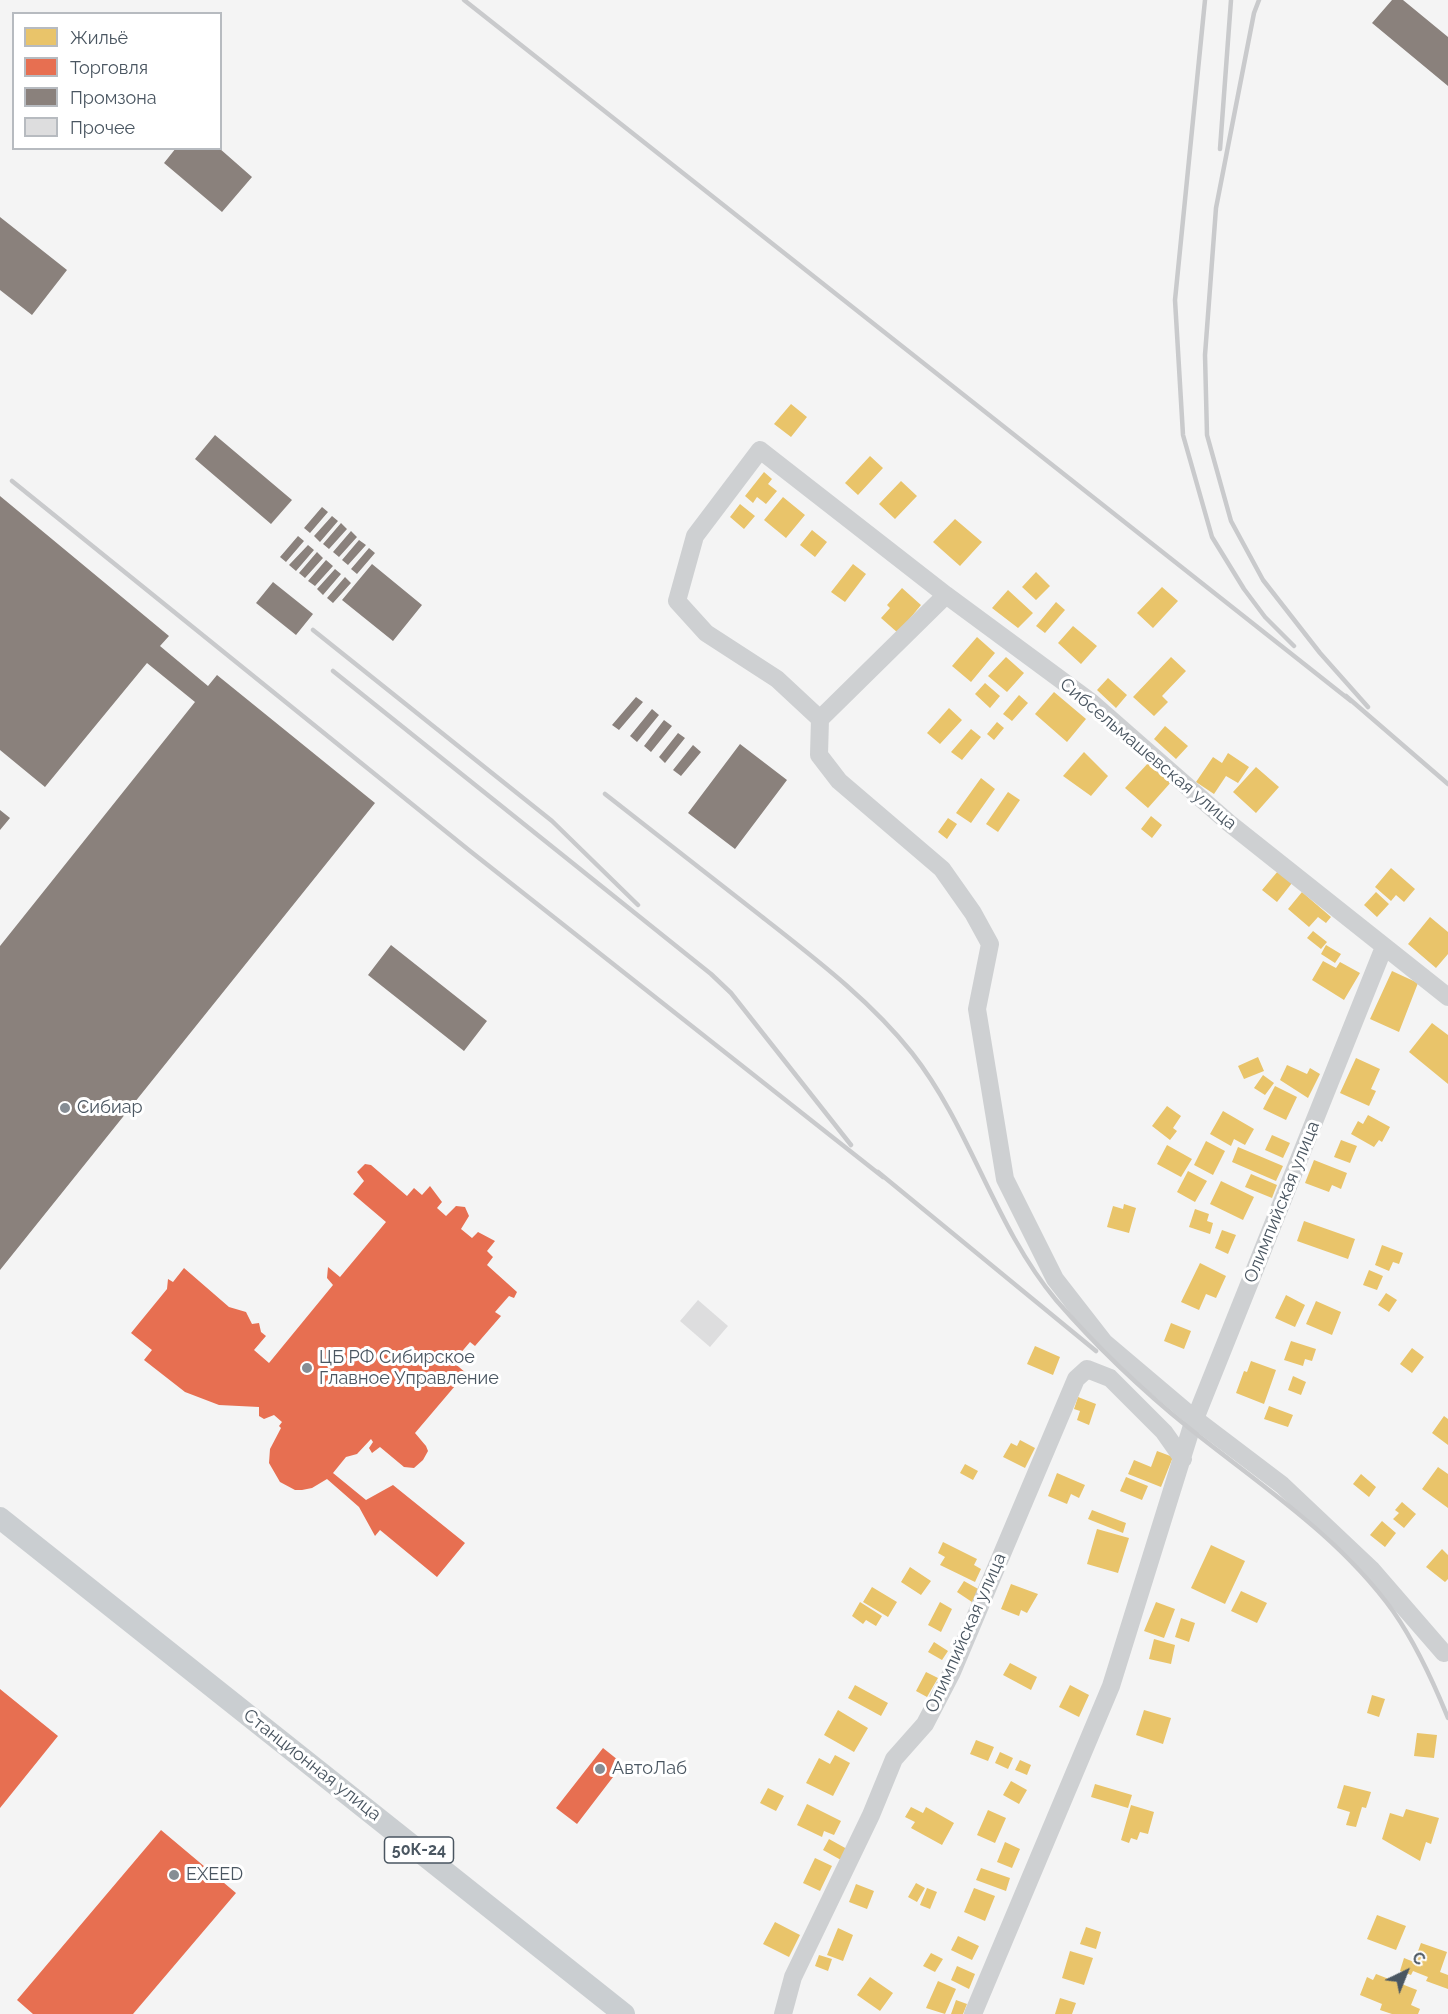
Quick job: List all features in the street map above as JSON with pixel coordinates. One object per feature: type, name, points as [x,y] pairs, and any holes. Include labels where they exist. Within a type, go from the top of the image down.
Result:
[{"type":"main road","name":"Станционная улица","points":[[0,1518],[624,2014]]},
{"type":"street","name":"Сибсельмашевская улица","points":[[820,719],[777,679],[706,633],[677,601],[695,536],[760,450],[946,596],[1091,702],[1229,823],[1448,997]]},
{"type":"street","points":[[946,596],[820,719],[819,755],[839,781],[942,869],[973,913],[990,944],[977,1009],[1005,1179],[1055,1280],[1104,1342],[1195,1419],[1282,1485],[1355,1553],[1447,1654]]},
{"type":"street","name":"Олимпийская улица","points":[[973,2014],[1111,1686],[1195,1419],[1384,946]]},
{"type":"street","name":"Олимпийская улица","points":[[783,2014],[793,1977],[871,1815],[894,1760],[925,1724],[952,1672],[1076,1379],[1087,1369],[1110,1378],[1164,1432],[1183,1459]]},
{"type":"building: Жильё","points":[[791,404],[807,417],[791,437],[774,424]]},
{"type":"building: Жильё","points":[[870,456],[883,468],[858,495],[845,483]]},
{"type":"building: Жильё","points":[[764,472],[772,479],[768,484],[777,491],[766,504],[757,497],[753,503],[745,496]]},
{"type":"building: Жильё","points":[[901,481],[917,496],[895,519],[879,504]]},
{"type":"building: Жильё","points":[[783,497],[805,515],[786,538],[764,520]]},
{"type":"building: Жильё","points":[[740,504],[755,516],[744,529],[730,517]]},
{"type":"building: Жильё","points":[[955,519],[982,542],[960,566],[933,542]]},
{"type":"building: Жильё","points":[[812,530],[827,542],[815,557],[800,545]]},
{"type":"building: Жильё","points":[[853,564],[866,574],[845,602],[831,592]]},
{"type":"building: Жильё","points":[[1036,572],[1050,586],[1036,600],[1022,587]]},
{"type":"building: Жильё","points":[[1162,587],[1178,601],[1153,628],[1137,613]]},
{"type":"building: Жильё","points":[[902,588],[921,605],[898,633],[881,618],[890,608],[887,605]]},
{"type":"building: Жильё","points":[[1008,590],[1033,613],[1018,628],[992,608]]},
{"type":"building: Жильё","points":[[1056,602],[1065,610],[1045,633],[1036,626]]},
{"type":"building: Жильё","points":[[1073,626],[1097,646],[1081,664],[1058,643]]},
{"type":"building: Жильё","points":[[977,637],[995,653],[971,682],[952,666]]},
{"type":"building: Жильё","points":[[1006,657],[1024,673],[1007,692],[988,676]]},
{"type":"building: Жильё","points":[[1171,657],[1186,671],[1162,696],[1168,702],[1154,716],[1133,697]]},
{"type":"building: Жильё","points":[[1108,678],[1127,695],[1116,708],[1097,690]]},
{"type":"building: Жильё","points":[[985,683],[1000,696],[990,708],[975,694]]},
{"type":"building: Жильё","points":[[1054,692],[1086,719],[1067,742],[1035,714]]},
{"type":"building: Жильё","points":[[1019,695],[1028,703],[1012,721],[1003,714]]},
{"type":"building: Жильё","points":[[949,708],[962,720],[940,744],[927,733]]},
{"type":"building: Жильё","points":[[997,722],[1004,728],[994,740],[987,734]]},
{"type":"building: Жильё","points":[[1165,726],[1188,746],[1176,759],[1154,739]]},
{"type":"building: Жильё","points":[[971,729],[981,737],[962,760],[951,752]]},
{"type":"building: Жильё","points":[[1084,752],[1108,776],[1091,796],[1063,776]]},
{"type":"building: Жильё","points":[[1228,753],[1249,767],[1238,783],[1226,776],[1214,794],[1196,782],[1213,757],[1222,763]]},
{"type":"building: Жильё","points":[[1150,761],[1172,781],[1148,808],[1125,788]]},
{"type":"building: Жильё","points":[[1256,767],[1279,787],[1256,813],[1233,792]]},
{"type":"building: Жильё","points":[[981,778],[995,789],[971,823],[956,813]]},
{"type":"building: Жильё","points":[[1008,792],[1020,800],[998,832],[986,824]]},
{"type":"building: Жильё","points":[[1151,816],[1162,825],[1152,838],[1141,829]]},
{"type":"building: Жильё","points":[[948,818],[957,824],[947,839],[938,832]]},
{"type":"building: Жильё","points":[[1391,868],[1415,889],[1404,902],[1396,895],[1391,901],[1375,887]]},
{"type":"building: Жильё","points":[[1278,871],[1292,883],[1277,902],[1262,890]]},
{"type":"building: Жильё","points":[[1302,892],[1331,917],[1326,923],[1318,917],[1309,927],[1288,909]]},
{"type":"building: Жильё","points":[[1376,892],[1389,904],[1377,917],[1364,905]]},
{"type":"building: Жильё","points":[[1430,917],[1448,932],[1448,954],[1436,968],[1408,944]]},
{"type":"building: Жильё","points":[[1313,931],[1327,942],[1321,949],[1307,938]]},
{"type":"building: Жильё","points":[[1326,945],[1341,954],[1335,963],[1321,954]]},
{"type":"building: Жильё","points":[[1323,961],[1336,968],[1340,962],[1360,973],[1344,1000],[1312,980]]},
{"type":"building: Жильё","points":[[1392,971],[1418,983],[1399,1032],[1370,1019]]},
{"type":"building: Жильё","points":[[1432,1023],[1448,1035],[1448,1084],[1409,1052]]},
{"type":"building: Жильё","points":[[1258,1057],[1264,1071],[1244,1079],[1238,1066]]},
{"type":"building: Жильё","points":[[1356,1058],[1380,1069],[1371,1089],[1376,1091],[1369,1106],[1340,1093]]},
{"type":"building: Жильё","points":[[1287,1065],[1307,1074],[1310,1068],[1320,1074],[1308,1098],[1280,1080]]},
{"type":"building: Жильё","points":[[1263,1075],[1274,1083],[1265,1095],[1254,1088]]},
{"type":"building: Жильё","points":[[1275,1086],[1297,1097],[1286,1120],[1263,1109]]},
{"type":"building: Жильё","points":[[1167,1106],[1181,1116],[1173,1128],[1177,1131],[1170,1140],[1152,1126]]},
{"type":"building: Жильё","points":[[1223,1111],[1254,1129],[1245,1145],[1234,1139],[1231,1146],[1210,1134]]},
{"type":"building: Жильё","points":[[1368,1115],[1390,1127],[1382,1142],[1379,1140],[1374,1147],[1351,1134],[1358,1121],[1363,1124]]},
{"type":"building: Жильё","points":[[1272,1135],[1290,1143],[1283,1158],[1265,1150]]},
{"type":"building: Жильё","points":[[1341,1140],[1357,1146],[1350,1163],[1334,1157]]},
{"type":"building: Жильё","points":[[1206,1141],[1225,1151],[1213,1175],[1194,1165]]},
{"type":"building: Жильё","points":[[1167,1145],[1192,1159],[1181,1177],[1157,1164]]},
{"type":"building: Жильё","points":[[1238,1147],[1283,1166],[1276,1181],[1232,1162]]},
{"type":"building: Жильё","points":[[1314,1160],[1347,1173],[1341,1189],[1332,1185],[1329,1192],[1305,1183]]},
{"type":"building: Жильё","points":[[1188,1171],[1207,1181],[1195,1202],[1177,1192]]},
{"type":"building: Жильё","points":[[1251,1174],[1277,1185],[1272,1198],[1245,1187]]},
{"type":"building: Жильё","points":[[1221,1181],[1254,1197],[1243,1220],[1210,1204]]},
{"type":"building: Жильё","points":[[1124,1204],[1136,1208],[1129,1233],[1107,1227],[1113,1206],[1123,1209]]},
{"type":"building: Жильё","points":[[1195,1209],[1209,1214],[1207,1221],[1213,1223],[1210,1234],[1189,1227]]},
{"type":"building: Жильё","points":[[1304,1221],[1355,1239],[1348,1259],[1297,1241]]},
{"type":"building: Жильё","points":[[1222,1230],[1236,1235],[1228,1254],[1215,1248]]},
{"type":"building: Жильё","points":[[1382,1245],[1403,1253],[1399,1264],[1393,1262],[1389,1271],[1375,1265]]},
{"type":"building: Жильё","points":[[1200,1263],[1226,1276],[1216,1298],[1206,1294],[1199,1310],[1181,1302]]},
{"type":"building: Жильё","points":[[1369,1270],[1383,1276],[1377,1290],[1363,1285]]},
{"type":"building: Жильё","points":[[1386,1293],[1397,1300],[1389,1312],[1378,1305]]},
{"type":"building: Жильё","points":[[1286,1295],[1305,1305],[1295,1327],[1275,1318]]},
{"type":"building: Жильё","points":[[1316,1301],[1341,1312],[1332,1335],[1306,1324]]},
{"type":"building: Жильё","points":[[1171,1323],[1191,1331],[1184,1349],[1164,1341]]},
{"type":"building: Жильё","points":[[1291,1341],[1316,1349],[1312,1361],[1305,1359],[1303,1366],[1284,1360]]},
{"type":"building: Жильё","points":[[1035,1346],[1060,1357],[1053,1375],[1027,1364]]},
{"type":"building: Жильё","points":[[1412,1348],[1424,1357],[1412,1373],[1400,1364]]},
{"type":"building: Жильё","points":[[1251,1361],[1276,1370],[1264,1404],[1236,1393],[1244,1371],[1247,1372]]},
{"type":"building: Жильё","points":[[1293,1376],[1306,1382],[1301,1395],[1288,1390]]},
{"type":"building: Жильё","points":[[1078,1397],[1096,1404],[1089,1425],[1077,1420],[1080,1411],[1074,1409]]},
{"type":"building: Жильё","points":[[1269,1406],[1293,1415],[1288,1427],[1264,1419]]},
{"type":"building: Жильё","points":[[1444,1416],[1448,1419],[1448,1445],[1432,1433]]},
{"type":"building: Жильё","points":[[1020,1440],[1035,1448],[1025,1468],[1003,1457],[1011,1443],[1017,1446]]},
{"type":"building: Жильё","points":[[1157,1451],[1173,1457],[1161,1487],[1128,1474],[1134,1460],[1151,1467]]},
{"type":"building: Жильё","points":[[965,1464],[978,1471],[973,1480],[960,1473]]},
{"type":"building: Жильё","points":[[1438,1467],[1448,1474],[1448,1508],[1422,1489]]},
{"type":"building: Жильё","points":[[1057,1473],[1085,1485],[1079,1498],[1071,1494],[1067,1504],[1048,1496]]},
{"type":"building: Жильё","points":[[1361,1474],[1376,1487],[1369,1497],[1353,1484]]},
{"type":"building: Жильё","points":[[1126,1477],[1148,1486],[1142,1500],[1120,1491]]},
{"type":"building: Жильё","points":[[1402,1502],[1416,1514],[1404,1528],[1393,1519],[1399,1513],[1395,1510]]},
{"type":"building: Жильё","points":[[1092,1510],[1126,1523],[1123,1533],[1088,1519]]},
{"type":"building: Жильё","points":[[1382,1521],[1396,1533],[1385,1547],[1370,1535]]},
{"type":"building: Жильё","points":[[1097,1529],[1129,1538],[1118,1573],[1087,1564]]},
{"type":"building: Жильё","points":[[943,1542],[977,1559],[974,1565],[981,1569],[975,1582],[940,1565],[945,1557],[938,1553]]},
{"type":"building: Жильё","points":[[1211,1545],[1245,1561],[1225,1604],[1191,1588]]},
{"type":"building: Жильё","points":[[1442,1549],[1448,1555],[1448,1579],[1445,1582],[1426,1567]]},
{"type":"building: Жильё","points":[[910,1567],[931,1581],[921,1595],[901,1582]]},
{"type":"building: Жильё","points":[[964,1581],[980,1590],[972,1602],[957,1592]]},
{"type":"building: Жильё","points":[[1011,1584],[1038,1594],[1027,1613],[1021,1610],[1019,1616],[1001,1609]]},
{"type":"building: Жильё","points":[[872,1587],[897,1602],[888,1617],[863,1602]]},
{"type":"building: Жильё","points":[[1241,1591],[1267,1603],[1257,1623],[1231,1611]]},
{"type":"building: Жильё","points":[[860,1602],[882,1616],[876,1626],[866,1620],[863,1624],[852,1616]]},
{"type":"building: Жильё","points":[[940,1602],[952,1609],[941,1632],[928,1625]]},
{"type":"building: Жильё","points":[[1156,1602],[1175,1609],[1164,1638],[1144,1631]]},
{"type":"building: Жильё","points":[[1181,1618],[1195,1623],[1189,1642],[1175,1637]]},
{"type":"building: Жильё","points":[[1154,1639],[1175,1645],[1171,1664],[1149,1659]]},
{"type":"building: Жильё","points":[[934,1642],[948,1651],[942,1660],[928,1652]]},
{"type":"building: Жильё","points":[[1010,1663],[1037,1677],[1031,1690],[1003,1675]]},
{"type":"building: Жильё","points":[[926,1672],[938,1678],[927,1697],[916,1691]]},
{"type":"building: Жильё","points":[[855,1685],[888,1703],[881,1716],[848,1698]]},
{"type":"building: Жильё","points":[[1070,1685],[1089,1695],[1079,1717],[1059,1707]]},
{"type":"building: Жильё","points":[[1372,1695],[1385,1699],[1379,1717],[1367,1713]]},
{"type":"building: Жильё","points":[[838,1710],[868,1728],[854,1752],[824,1735]]},
{"type":"building: Жильё","points":[[1144,1710],[1171,1718],[1163,1744],[1136,1735]]},
{"type":"building: Жильё","points":[[1417,1733],[1437,1735],[1434,1758],[1414,1756]]},
{"type":"building: Жильё","points":[[976,1740],[994,1747],[988,1761],[970,1754]]},
{"type":"building: Жильё","points":[[1000,1752],[1013,1758],[1008,1769],[995,1763]]},
{"type":"building: Жильё","points":[[835,1755],[850,1763],[833,1796],[806,1783],[819,1758],[830,1764]]},
{"type":"building: Жильё","points":[[1020,1760],[1031,1765],[1027,1775],[1015,1770]]},
{"type":"building: Жильё","points":[[1011,1781],[1027,1790],[1019,1804],[1003,1795]]},
{"type":"building: Жильё","points":[[1095,1784],[1132,1795],[1128,1808],[1091,1797]]},
{"type":"building: Жильё","points":[[1344,1785],[1371,1792],[1366,1808],[1362,1807],[1356,1827],[1346,1825],[1350,1812],[1337,1808]]},
{"type":"building: Жильё","points":[[768,1788],[784,1796],[776,1811],[760,1803]]},
{"type":"building: Жильё","points":[[807,1804],[841,1821],[834,1835],[824,1831],[822,1837],[797,1825]]},
{"type":"building: Жильё","points":[[1131,1805],[1154,1812],[1148,1834],[1140,1832],[1137,1840],[1131,1838],[1129,1843],[1121,1840]]},
{"type":"building: Жильё","points":[[911,1807],[923,1813],[926,1807],[954,1823],[942,1845],[911,1828],[915,1822],[905,1817]]},
{"type":"building: Жильё","points":[[1406,1809],[1439,1818],[1431,1844],[1426,1842],[1420,1861],[1382,1839],[1390,1813],[1403,1817]]},
{"type":"building: Жильё","points":[[988,1810],[1006,1818],[995,1843],[977,1835]]},
{"type":"building: Жильё","points":[[829,1839],[847,1849],[841,1860],[823,1850]]},
{"type":"building: Жильё","points":[[1005,1842],[1020,1849],[1012,1868],[997,1862]]},
{"type":"building: Жильё","points":[[815,1858],[832,1866],[820,1891],[803,1883]]},
{"type":"building: Жильё","points":[[981,1868],[1010,1878],[1006,1891],[976,1880]]},
{"type":"building: Жильё","points":[[916,1883],[925,1888],[917,1902],[908,1897]]},
{"type":"building: Жильё","points":[[856,1884],[874,1891],[867,1909],[849,1902]]},
{"type":"building: Жильё","points":[[927,1888],[937,1892],[930,1909],[920,1905]]},
{"type":"building: Жильё","points":[[974,1888],[995,1896],[985,1921],[964,1912]]},
{"type":"building: Жильё","points":[[1377,1915],[1406,1926],[1396,1950],[1367,1939]]},
{"type":"building: Жильё","points":[[775,1922],[800,1935],[789,1957],[763,1944]]},
{"type":"building: Жильё","points":[[1086,1927],[1101,1932],[1096,1949],[1080,1944]]},
{"type":"building: Жильё","points":[[838,1928],[853,1935],[843,1961],[827,1955]]},
{"type":"building: Жильё","points":[[958,1936],[979,1946],[972,1960],[951,1950]]},
{"type":"building: Жильё","points":[[1421,1943],[1447,1952],[1440,1972],[1448,1975],[1448,1989],[1426,1981],[1428,1977],[1413,1971],[1411,1975],[1400,1971],[1404,1958],[1414,1962]]},
{"type":"building: Жильё","points":[[1070,1951],[1093,1958],[1084,1985],[1062,1978]]},
{"type":"building: Жильё","points":[[931,1953],[943,1959],[935,1972],[923,1966]]},
{"type":"building: Жильё","points":[[819,1955],[832,1959],[828,1971],[815,1966]]},
{"type":"building: Жильё","points":[[957,1966],[975,1974],[969,1989],[951,1980]]},
{"type":"building: Жильё","points":[[1376,1974],[1417,1990],[1411,2005],[1420,2009],[1418,2014],[1392,2014],[1380,2010],[1382,2004],[1360,1995],[1367,1977],[1373,1980]]},
{"type":"building: Жильё","points":[[870,1977],[893,1993],[880,2011],[857,1995]]},
{"type":"building: Жильё","points":[[938,1981],[956,1989],[945,2014],[926,2008]]},
{"type":"building: Жильё","points":[[1060,1998],[1076,2003],[1072,2014],[1055,2014]]},
{"type":"building: Жильё","points":[[956,2000],[967,2004],[963,2014],[951,2014]]},
{"type":"building: Торговля","name":"ЦБ РФ Сибирское Главное Управление","points":[[365,1164],[371,1165],[407,1196],[414,1188],[422,1195],[430,1186],[442,1202],[437,1208],[446,1216],[456,1206],[465,1207],[469,1216],[461,1229],[472,1238],[478,1232],[495,1241],[487,1251],[493,1257],[487,1265],[517,1292],[514,1298],[509,1296],[495,1312],[501,1316],[475,1346],[470,1342],[453,1362],[466,1373],[415,1433],[428,1451],[423,1460],[414,1468],[404,1467],[380,1447],[372,1453],[369,1448],[373,1442],[371,1439],[357,1454],[346,1457],[333,1473],[366,1500],[393,1485],[465,1543],[437,1577],[380,1530],[375,1536],[359,1507],[327,1479],[312,1488],[302,1490],[295,1490],[280,1482],[269,1463],[270,1449],[282,1422],[274,1415],[264,1419],[259,1416],[259,1407],[219,1405],[185,1392],[144,1360],[152,1350],[131,1333],[167,1289],[168,1279],[173,1282],[184,1268],[229,1307],[246,1312],[252,1324],[259,1323],[261,1332],[266,1336],[254,1350],[269,1363],[333,1285],[327,1278],[328,1267],[340,1277],[386,1222],[353,1194],[364,1181],[357,1172]]},
{"type":"building: Торговля","points":[[0,1689],[58,1736],[0,1808]]},
{"type":"building: Торговля","points":[[603,1748],[623,1764],[577,1824],[556,1808]]},
{"type":"building: Торговля","points":[[161,1830],[236,1893],[133,2014],[33,2014],[17,2000]]},
{"type":"building: Промзона","points":[[1392,0],[1403,0],[1448,37],[1448,86],[1372,23]]},
{"type":"building: Промзона","points":[[174,150],[221,150],[252,177],[222,212],[164,163]]},
{"type":"building: Промзона","points":[[0,217],[67,270],[32,315],[0,290]]},
{"type":"building: Промзона","points":[[215,435],[292,500],[271,524],[195,459]]},
{"type":"building: Промзона","name":"Сибиар","points":[[0,496],[169,636],[160,646],[208,686],[217,675],[375,803],[0,1270],[0,946],[195,702],[147,663],[45,787],[0,750]]},
{"type":"building: Промзона","points":[[322,507],[328,512],[310,533],[304,528]]},
{"type":"building: Промзона","points":[[332,516],[338,521],[320,542],[314,536]]},
{"type":"building: Промзона","points":[[341,523],[347,529],[329,549],[323,544]]},
{"type":"building: Промзона","points":[[351,531],[357,537],[339,557],[333,552]]},
{"type":"building: Промзона","points":[[298,536],[304,541],[286,562],[280,557]]},
{"type":"building: Промзона","points":[[359,540],[366,545],[348,565],[342,560]]},
{"type":"building: Промзона","points":[[308,545],[314,550],[296,571],[289,565]]},
{"type":"building: Промзона","points":[[369,548],[375,553],[357,574],[351,569]]},
{"type":"building: Промзона","points":[[317,552],[323,558],[305,578],[299,573]]},
{"type":"building: Промзона","points":[[326,560],[333,566],[315,586],[308,581]]},
{"type":"building: Промзона","points":[[372,564],[422,605],[393,641],[342,600]]},
{"type":"building: Промзона","points":[[335,569],[341,574],[323,595],[317,589]]},
{"type":"building: Промзона","points":[[345,577],[351,583],[333,603],[327,598]]},
{"type":"building: Промзона","points":[[273,582],[313,614],[296,635],[256,603]]},
{"type":"building: Промзона","points":[[636,697],[643,702],[619,730],[612,725]]},
{"type":"building: Промзона","points":[[652,709],[659,715],[637,742],[630,736]]},
{"type":"building: Промзона","points":[[664,720],[672,726],[651,752],[644,746]]},
{"type":"building: Промзона","points":[[678,733],[685,738],[665,763],[659,757]]},
{"type":"building: Промзона","points":[[740,744],[787,780],[735,849],[688,813]]},
{"type":"building: Промзона","points":[[693,745],[701,752],[681,776],[673,770]]},
{"type":"building: Промзона","points":[[0,810],[10,818],[0,830]]},
{"type":"building: Промзона","points":[[391,945],[487,1021],[464,1051],[368,975]]},
{"type":"building: Прочее","points":[[698,1300],[728,1326],[710,1347],[680,1321]]},
{"type":"railway","points":[[464,0],[1351,701]]},
{"type":"railway","points":[[1205,0],[1175,300],[1183,435],[1212,537],[1244,589],[1265,617],[1294,646]]},
{"type":"railway","points":[[1220,149],[1231,0]]},
{"type":"railway","points":[[1259,0],[1254,13],[1216,208],[1205,355],[1207,435],[1231,521],[1263,580],[1320,653],[1368,707]]},
{"type":"railway","points":[[12,481],[470,851],[883,1177]]},
{"type":"railway","points":[[313,630],[552,821],[638,905]]},
{"type":"railway","points":[[333,671],[711,974],[731,993],[851,1145]]},
{"type":"railway","points":[[1346,696],[1448,784]]},
{"type":"railway","points":[[605,794],[821,963],[896,1034],[933,1082],[1016,1241],[1034,1271],[1056,1300],[1103,1351],[1154,1398],[1323,1535],[1372,1584],[1409,1636],[1448,1718]]},
{"type":"railway","points":[[878,1172],[1096,1351]]},
{"type":"place","name":"Сибиар","points":[[65,1108]]},
{"type":"place","name":"ЦБ РФ Сибирское Главное Управление","points":[[307,1368]]},
{"type":"place","name":"АвтоЛаб","points":[[600,1769]]},
{"type":"place","name":"EXEED","points":[[174,1875]]}]
